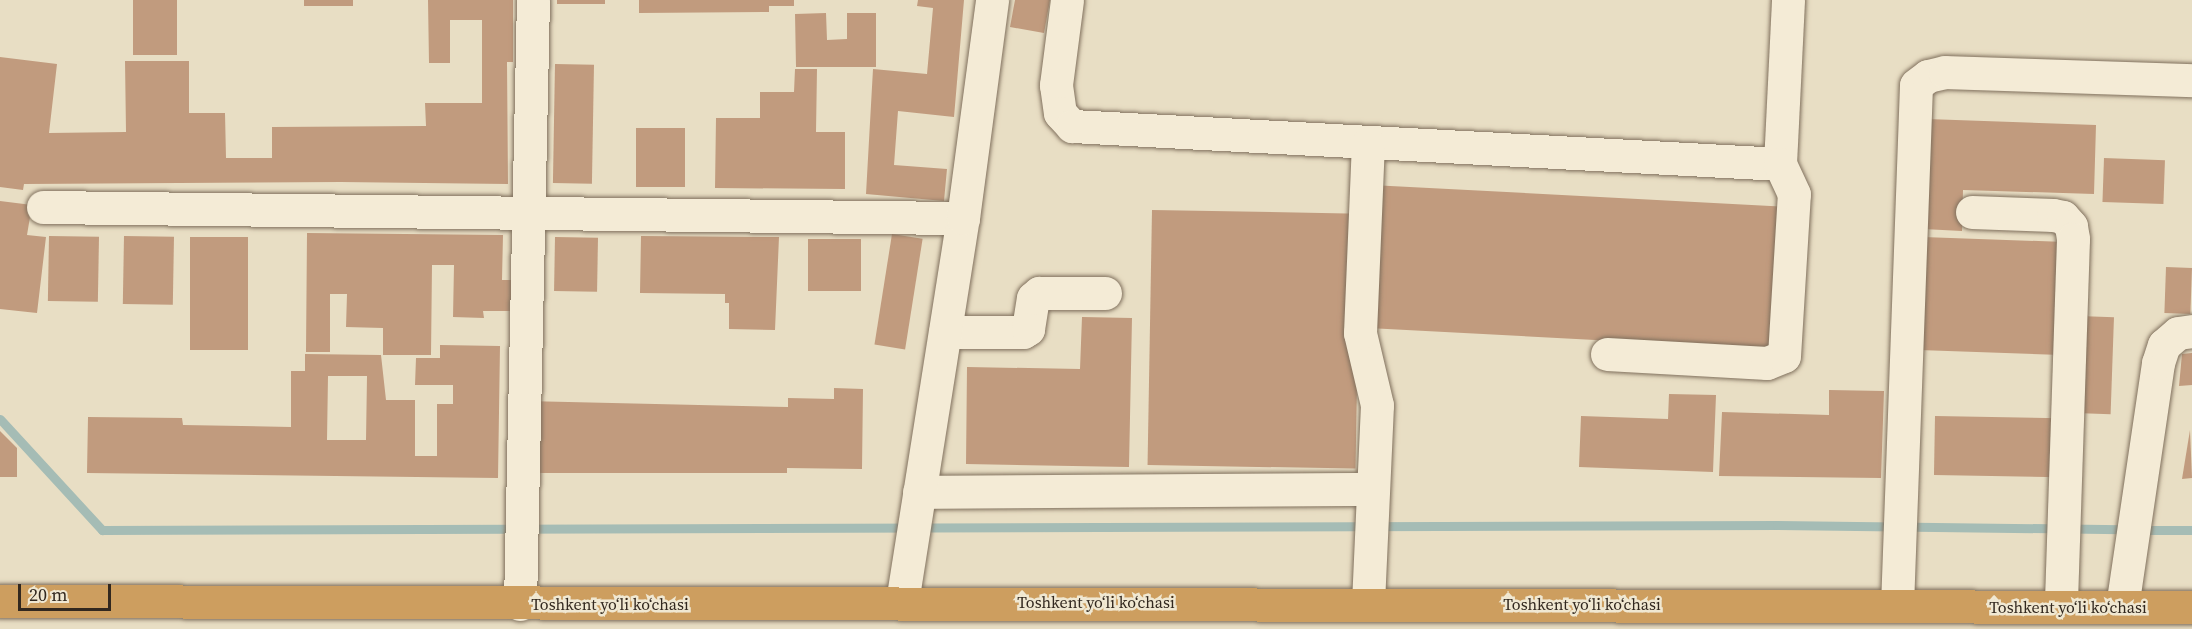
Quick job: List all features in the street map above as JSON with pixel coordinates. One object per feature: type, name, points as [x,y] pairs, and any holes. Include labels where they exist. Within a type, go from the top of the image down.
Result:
[{"type":"highway","name":"Toshkent yo‘li ko‘chasi","points":[[0,601],[2192,607]]},
{"type":"street","points":[[520,604],[533,0]]},
{"type":"street","points":[[902,602],[963,218],[992,0]]},
{"type":"street","points":[[1067,0],[1056,86],[1060,113],[1072,126],[1780,164]]},
{"type":"street","points":[[1607,354],[1767,363],[1784,356],[1794,194],[1780,164],[1788,0]]},
{"type":"street","points":[[1897,606],[1916,85],[1928,76],[1945,72],[2192,80]]},
{"type":"street","points":[[1368,142],[1360,333],[1377,405],[1368,603]]},
{"type":"street","points":[[43,207],[963,218]]},
{"type":"street","points":[[1972,212],[2053,215],[2063,218],[2070,226],[2073,239],[2061,606]]},
{"type":"street","points":[[945,332],[1023,332],[1028,329],[1033,298],[1039,293],[1105,293]]},
{"type":"street","points":[[2122,607],[2164,345],[2178,333],[2192,331]]},
{"type":"street","points":[[915,516],[1373,499]]},
{"type":"building","points":[[133,0],[177,0],[177,55],[133,55]]},
{"type":"building","points":[[304,0],[353,0],[353,6],[304,6]]},
{"type":"building","points":[[428,0],[513,0],[513,62],[507,62],[508,184],[341,182],[24,184],[23,190],[0,187],[0,57],[57,64],[49,133],[126,132],[125,61],[189,61],[189,113],[225,113],[226,158],[272,158],[272,127],[426,126],[425,103],[482,103],[482,20],[450,20],[450,63],[429,63]]},
{"type":"building","points":[[557,0],[605,0],[605,4],[557,4]]},
{"type":"building","points":[[639,0],[794,0],[794,6],[769,6],[769,12],[639,13]]},
{"type":"building","points":[[918,0],[964,0],[954,117],[898,111],[894,165],[947,169],[944,201],[866,194],[873,69],[927,74],[933,8],[917,6]]},
{"type":"building","points":[[1015,0],[1050,0],[1044,33],[1010,27]]},
{"type":"building","points":[[826,13],[827,40],[847,39],[847,13],[876,13],[876,67],[796,67],[795,14]]},
{"type":"building","points":[[555,64],[594,65],[592,184],[553,183]]},
{"type":"building","points":[[795,69],[817,69],[816,132],[845,132],[845,189],[715,188],[716,118],[760,118],[760,92],[794,92]]},
{"type":"building","points":[[1927,119],[2096,125],[2094,194],[1963,190],[1962,231],[1923,229]]},
{"type":"building","points":[[636,128],[685,128],[685,187],[636,187]]},
{"type":"building","points":[[2104,158],[2165,160],[2163,204],[2102,202]]},
{"type":"building","points":[[1371,185],[1788,207],[1781,350],[1364,328]]},
{"type":"building","points":[[0,201],[32,205],[27,235],[46,237],[37,313],[0,309]]},
{"type":"building","points":[[1152,210],[1360,214],[1356,469],[1148,465]]},
{"type":"building","points":[[307,233],[503,235],[502,280],[514,280],[514,311],[483,311],[484,318],[453,317],[454,265],[432,265],[431,355],[383,355],[383,328],[346,327],[347,294],[330,294],[330,352],[306,352]]},
{"type":"building","points":[[892,234],[923,239],[905,349],[874,345]]},
{"type":"building","points":[[49,236],[99,237],[98,302],[48,301]]},
{"type":"building","points":[[124,236],[174,237],[173,305],[123,304]]},
{"type":"building","points":[[641,236],[779,237],[775,330],[729,329],[729,303],[725,303],[725,294],[640,293]]},
{"type":"building","points":[[190,237],[248,237],[248,350],[190,350]]},
{"type":"building","points":[[555,237],[598,238],[597,292],[554,291]]},
{"type":"building","points":[[1923,237],[2065,242],[2061,355],[1919,350]]},
{"type":"building","points":[[808,239],[861,239],[861,291],[808,291]]},
{"type":"building","points":[[2166,267],[2192,268],[2190,314],[2164,313]]},
{"type":"building","points":[[2079,316],[2114,317],[2111,414],[2076,413]]},
{"type":"building","points":[[1082,317],[1132,318],[1129,467],[966,464],[967,367],[1080,369]]},
{"type":"building","points":[[440,345],[500,346],[498,478],[87,473],[88,417],[182,418],[183,425],[291,427],[291,371],[305,371],[305,354],[381,355],[386,400],[415,400],[415,456],[437,456],[437,404],[453,404],[453,385],[415,385],[416,358],[440,358]],"holes":[[[328,376],[367,376],[366,440],[327,440]]]},
{"type":"building","points":[[2192,353],[2192,385],[2179,386],[2182,354]]},
{"type":"building","points":[[834,388],[863,389],[862,469],[787,468],[787,473],[524,473],[525,401],[788,407],[788,398],[834,399]]},
{"type":"building","points":[[1829,390],[1884,391],[1881,478],[1719,476],[1722,412],[1829,415]]},
{"type":"building","points":[[1669,394],[1716,395],[1713,472],[1579,467],[1581,416],[1668,419]]},
{"type":"building","points":[[1935,416],[2061,418],[2060,477],[1934,475]]},
{"type":"building","points":[[2190,430],[2192,478],[2182,479]]},
{"type":"building","points":[[0,431],[17,448],[17,477],[0,477]]},
{"type":"waterway","points":[[0,419],[102,530],[1777,525],[2122,529]]},
{"type":"waterway","points":[[2140,530],[2192,530]]}]
